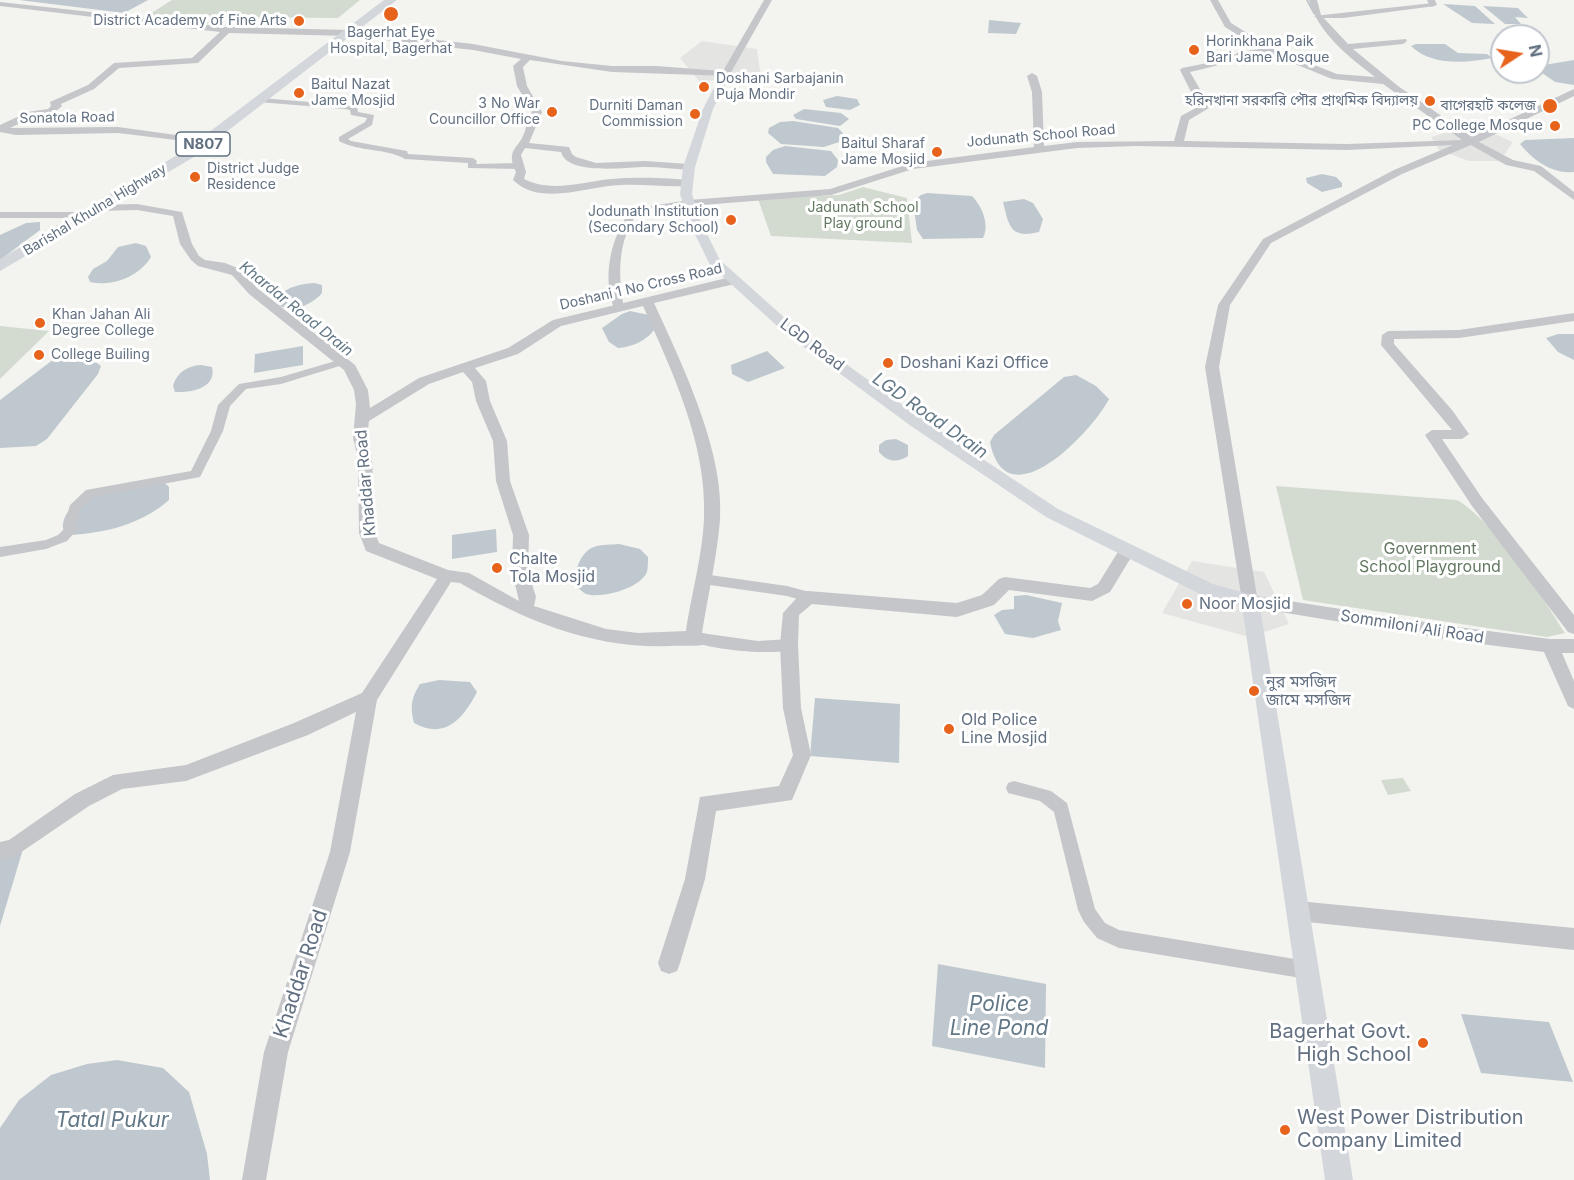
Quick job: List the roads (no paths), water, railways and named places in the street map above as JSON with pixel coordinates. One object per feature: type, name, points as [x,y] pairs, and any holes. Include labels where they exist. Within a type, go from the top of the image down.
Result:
[{"type":"highway","name":"Barishal Khulna Highway","points":[[0,266],[205,142],[391,0]]},
{"type":"main road","name":"LGD Road","points":[[726,74],[708,109],[689,167],[687,183],[694,220],[715,262],[791,331],[916,422],[1052,513],[1208,590],[1250,601]]},
{"type":"main road","points":[[1250,601],[1339,1180]]},
{"type":"street","points":[[0,4],[226,30],[348,33],[473,47],[527,58],[612,69],[656,69],[726,74],[768,0]]},
{"type":"street","points":[[1214,0],[1228,25],[1268,50],[1335,77],[1386,81]]},
{"type":"street","points":[[1313,0],[1317,16],[1346,47],[1386,81],[1440,121],[1503,161],[1538,168],[1574,196]]},
{"type":"street","points":[[1317,16],[1343,16],[1432,3]]},
{"type":"street","name":"Sonatola Road","points":[[0,129],[31,114],[51,111],[57,106],[53,104],[92,87],[117,65],[195,61],[226,30]]},
{"type":"street","points":[[1346,47],[1403,41]]},
{"type":"street","points":[[1178,145],[1183,120],[1190,113],[1205,109],[1214,102],[1197,94],[1185,70],[1231,61],[1242,54],[1265,51]]},
{"type":"street","points":[[527,58],[518,66],[522,73],[522,86],[537,112],[529,121],[530,130],[516,151],[516,161],[521,172],[518,180],[531,189],[588,187],[611,182],[687,183]]},
{"type":"street","points":[[1032,76],[1037,92],[1036,115],[1039,149]]},
{"type":"street","points":[[1250,601],[1212,367],[1224,304],[1267,241],[1398,172],[1472,141],[1574,92]]},
{"type":"street","points":[[261,100],[345,106],[354,108],[354,113],[371,117],[369,123],[342,139],[349,143],[366,144],[415,157],[473,161],[471,166],[475,167],[518,166]]},
{"type":"street","name":"Sonatola Road","points":[[0,129],[16,132],[118,130],[205,142]]},
{"type":"street","name":"Jodunath School Road","points":[[689,203],[831,192],[912,166],[1039,149],[1136,143],[1347,147],[1472,141]]},
{"type":"street","points":[[521,145],[565,149],[567,156],[572,159],[595,166],[645,164],[689,167]]},
{"type":"street","points":[[619,308],[616,286],[617,251],[621,234],[630,217],[635,211],[689,203]]},
{"type":"street","name":"Khaddar Road","points":[[92,211],[137,207],[178,213],[186,244],[195,258],[202,263],[221,266],[236,272],[254,291],[350,368],[361,390],[360,438],[366,469],[367,533],[372,547],[447,576],[463,578],[512,605],[606,636],[638,640],[697,639]]},
{"type":"street","points":[[0,214],[92,211]]},
{"type":"street","name":"Doshani 1 No Cross Road","points":[[361,419],[424,381],[513,351],[557,323],[735,280]]},
{"type":"street","points":[[647,302],[691,411],[708,468],[713,510],[697,639],[737,645],[789,645]]},
{"type":"street","points":[[1574,317],[1460,334],[1388,335],[1388,345],[1447,413],[1462,434],[1432,435],[1477,502],[1574,627]]},
{"type":"street","points":[[0,552],[57,541],[68,533],[73,520],[72,513],[79,502],[90,493],[196,474],[224,418],[224,405],[243,386],[266,385],[289,380],[342,362]]},
{"type":"street","points":[[466,367],[478,381],[483,401],[500,441],[503,481],[521,535],[520,571],[528,597],[525,609]]},
{"type":"street","points":[[703,579],[787,591],[808,597],[957,610],[988,600],[1005,583],[1092,595],[1104,588],[1127,551]]},
{"type":"street","points":[[0,851],[14,848],[82,800],[120,781],[186,773],[301,729],[368,698],[447,576]]},
{"type":"street","points":[[669,963],[695,879],[707,803],[785,794],[802,755],[792,708],[789,645],[791,613],[808,597]]},
{"type":"street","name":"Sommiloni Ali Road","points":[[1250,601],[1450,633],[1550,646],[1574,646]]},
{"type":"street","points":[[1550,646],[1574,701]]},
{"type":"street","name":"Khaddar Road","points":[[254,1180],[276,1052],[340,852],[368,698]]},
{"type":"street","points":[[1014,788],[1045,795],[1054,800],[1060,808],[1087,910],[1093,924],[1102,933],[1119,939],[1307,970]]},
{"type":"street","points":[[1298,911],[1574,939]]},
{"type":"water","points":[[19,0],[148,0],[124,13]]},
{"type":"water","points":[[1443,4],[1475,6],[1495,24],[1472,23]]},
{"type":"water","points":[[1483,6],[1518,8],[1528,18],[1515,17],[1521,24],[1505,24]]},
{"type":"water","points":[[989,20],[1021,23],[1016,34],[988,33]]},
{"type":"water","points":[[1445,44],[1458,53],[1487,54],[1490,58],[1460,62],[1439,60],[1428,57],[1411,46]]},
{"type":"water","points":[[1574,60],[1574,85],[1555,82],[1550,78],[1550,64]]},
{"type":"water","points":[[837,96],[857,99],[860,105],[850,110],[826,107],[823,100]]},
{"type":"water","points":[[804,109],[841,113],[849,119],[840,126],[796,119],[793,115]]},
{"type":"water","points":[[793,121],[838,128],[843,133],[839,142],[824,147],[781,144],[768,133],[769,128],[780,122]]},
{"type":"water","points":[[1574,138],[1574,172],[1551,169],[1531,156],[1520,144],[1525,140]]},
{"type":"water","points":[[785,146],[831,151],[838,160],[837,167],[825,176],[773,174],[766,162],[766,157],[773,150]]},
{"type":"water","points":[[1322,174],[1336,177],[1342,183],[1342,187],[1322,192],[1307,183],[1306,178]]},
{"type":"water","points":[[927,193],[972,196],[984,216],[986,227],[983,238],[923,239],[917,230],[913,202]]},
{"type":"water","points":[[1024,199],[1033,203],[1043,219],[1039,232],[1022,234],[1012,229],[1009,224],[1003,202]]},
{"type":"water","points":[[40,222],[40,230],[0,260],[0,235],[26,223]]},
{"type":"water","points":[[136,243],[146,246],[151,257],[140,270],[116,282],[90,282],[88,277],[93,269],[107,261],[118,247]]},
{"type":"water","points":[[314,283],[322,285],[322,293],[313,301],[296,308],[278,305],[277,300],[283,292],[298,285]]},
{"type":"water","points":[[630,311],[649,315],[654,330],[638,343],[618,348],[609,342],[602,328]]},
{"type":"water","points":[[1558,334],[1574,334],[1574,360],[1558,352],[1546,338]]},
{"type":"water","points":[[303,346],[303,365],[254,373],[255,354]]},
{"type":"water","points":[[767,351],[785,368],[748,382],[732,374],[731,365]]},
{"type":"water","points":[[67,357],[97,363],[101,366],[98,374],[47,439],[36,446],[0,448],[0,400],[54,359]]},
{"type":"water","points":[[201,365],[212,367],[211,380],[195,390],[175,392],[173,386],[180,373],[187,368]]},
{"type":"water","points":[[1076,375],[1096,386],[1109,399],[1100,414],[1068,448],[1049,463],[1030,473],[1013,474],[999,465],[990,442],[994,435],[1064,377]]},
{"type":"water","points":[[896,439],[908,445],[908,456],[889,460],[879,452],[879,445],[886,440]]},
{"type":"water","points":[[165,483],[169,487],[169,500],[135,521],[123,526],[83,534],[70,535],[63,528],[66,515],[75,505],[88,498],[120,489]]},
{"type":"water","points":[[496,529],[497,552],[452,559],[452,535]]},
{"type":"water","points":[[619,544],[640,549],[648,557],[647,572],[643,578],[620,591],[601,595],[586,594],[575,585],[577,569],[585,553],[597,546]]},
{"type":"water","points":[[1026,595],[1062,603],[1058,621],[1061,630],[1033,638],[1005,634],[994,615],[1002,610],[1014,609],[1014,596]]},
{"type":"water","points":[[439,680],[470,682],[477,692],[466,711],[452,724],[444,728],[425,728],[414,723],[413,698],[420,684]]},
{"type":"water","points":[[815,698],[900,704],[899,763],[810,756]]},
{"type":"water","points":[[23,849],[0,926],[0,853]]},
{"type":"water","name":"Police Line Pond","points":[[938,964],[1046,984],[1045,1068],[932,1046]]},
{"type":"water","points":[[1461,1014],[1549,1022],[1573,1082],[1481,1073]]},
{"type":"water","name":"Tatal Pukur","points":[[117,1060],[163,1068],[189,1092],[207,1154],[210,1180],[0,1180],[0,1128],[19,1100],[51,1075],[87,1064]]},
{"type":"waterway","points":[[1307,0],[1314,13]]},
{"type":"place","name":"Bagerhat Eye Hospital, Bagerhat","points":[[391,14]]},
{"type":"place","name":"District Academy of Fine Arts","points":[[299,21]]},
{"type":"place","name":"Horinkhana Paik Bari Jame Mosque","points":[[1194,50]]},
{"type":"place","name":"Doshani Sarbajanin Puja Mondir","points":[[704,87]]},
{"type":"place","name":"Baitul Nazat Jame Mosjid","points":[[299,93]]},
{"type":"place","name":"হরিনখানা সরকারি পৌর প্রাথমিক বিদ্যালয়","points":[[1430,101]]},
{"type":"place","name":"বাগেরহাট কলেজ","points":[[1550,106]]},
{"type":"place","name":"3 No War Councillor Office","points":[[552,112]]},
{"type":"place","name":"Durniti Daman Commission","points":[[695,114]]},
{"type":"place","name":"PC College Mosque","points":[[1555,126]]},
{"type":"place","name":"Baitul Sharaf Jame Mosjid","points":[[937,152]]},
{"type":"place","name":"District Judge Residence","points":[[195,177]]},
{"type":"place","name":"Jodunath Institution (Secondary School)","points":[[731,220]]},
{"type":"place","name":"Khan Jahan Ali Degree College","points":[[40,323]]},
{"type":"place","name":"College Builing","points":[[39,355]]},
{"type":"place","name":"Doshani Kazi Office","points":[[888,363]]},
{"type":"place","name":"Chalte Tola Mosjid","points":[[497,568]]},
{"type":"place","name":"Noor Mosjid","points":[[1187,604]]},
{"type":"place","name":"নুর মসজিদ জামে মসজিদ","points":[[1254,691]]},
{"type":"place","name":"Old Police Line Mosjid","points":[[949,729]]},
{"type":"place","name":"Bagerhat Govt. High School","points":[[1423,1043]]},
{"type":"place","name":"West Power Distribution Company Limited","points":[[1285,1130]]},
{"type":"park label","name":"Jadunath School Play ground","points":[[863,216]]},
{"type":"park label","name":"Government School Playground","points":[[1430,558]]},
{"type":"water label","name":"Khardar Road Drain","points":[[296,309]]},
{"type":"water label","name":"LGD Road Drain","points":[[930,416]]}]
